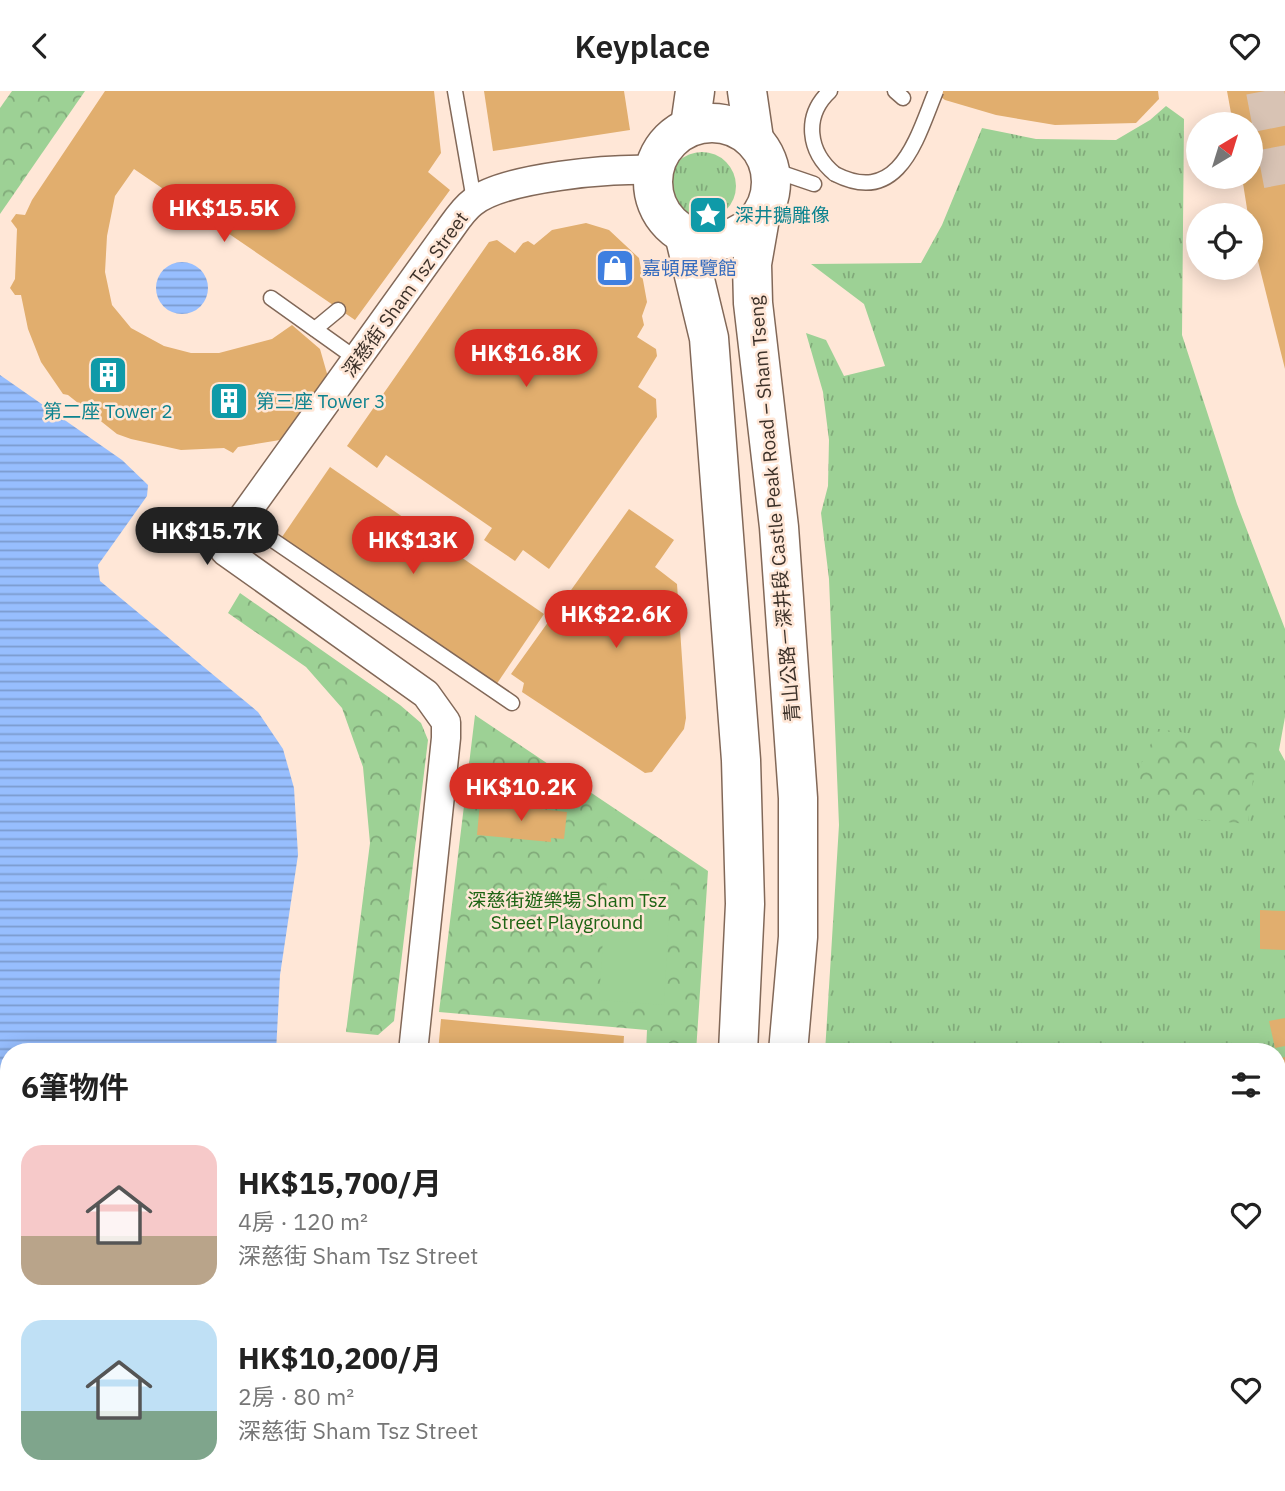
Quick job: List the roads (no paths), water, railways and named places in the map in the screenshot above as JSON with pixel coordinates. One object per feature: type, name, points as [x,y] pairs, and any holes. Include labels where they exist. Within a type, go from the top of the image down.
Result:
[{"type":"main road","points":[[747,91],[762,154],[768,203],[760,218],[747,230],[730,238],[700,240],[684,234],[669,223],[659,207],[653,190],[654,170],[660,152],[692,109],[724,124],[762,154]]},
{"type":"main road","name":"青山公路－深井段 Castle Peak Road – Sham Tseng","points":[[760,218],[752,264],[753,303],[779,527],[797,798],[798,937],[789,1043]]},
{"type":"main road","points":[[684,234],[709,338],[741,760],[745,904],[738,1043]]},
{"type":"street","name":"深慈街 Sham Tsz Street","points":[[414,1043],[416,1001],[438,837],[446,722],[426,694],[225,551],[223,545],[474,200],[503,189],[546,180],[613,169],[654,170]]},
{"type":"lane","points":[[455,91],[474,200]]},
{"type":"lane","points":[[830,91],[817,107],[812,121],[813,146],[817,156],[835,174],[858,183],[884,179],[905,161],[936,91]]},
{"type":"lane","points":[[762,154],[814,184]]},
{"type":"lane","points":[[271,297],[358,360]]},
{"type":"lane","points":[[315,330],[338,310]]},
{"type":"lane","points":[[242,519],[512,703]]},
{"type":"water","points":[[182,262],[201,269],[208,288],[201,307],[182,314],[163,307],[156,288],[163,269]]},
{"type":"water","points":[[0,375],[122,460],[148,485],[147,496],[98,565],[100,581],[258,712],[283,749],[294,788],[298,855],[280,975],[276,1043],[0,1043]]},
{"type":"tunnel","points":[[1265,91],[1285,195]]},
{"type":"place","name":"深井鵝雕像","points":[[708,215]]},
{"type":"place","name":"嘉頓展覽館","points":[[615,268]]},
{"type":"place","name":"第二座 Tower 2","points":[[108,375]]},
{"type":"place","name":"第三座 Tower 3","points":[[229,401]]},
{"type":"park label","name":"深慈街遊樂場 Sham Tsz Street Playground","points":[[567,911]]}]
